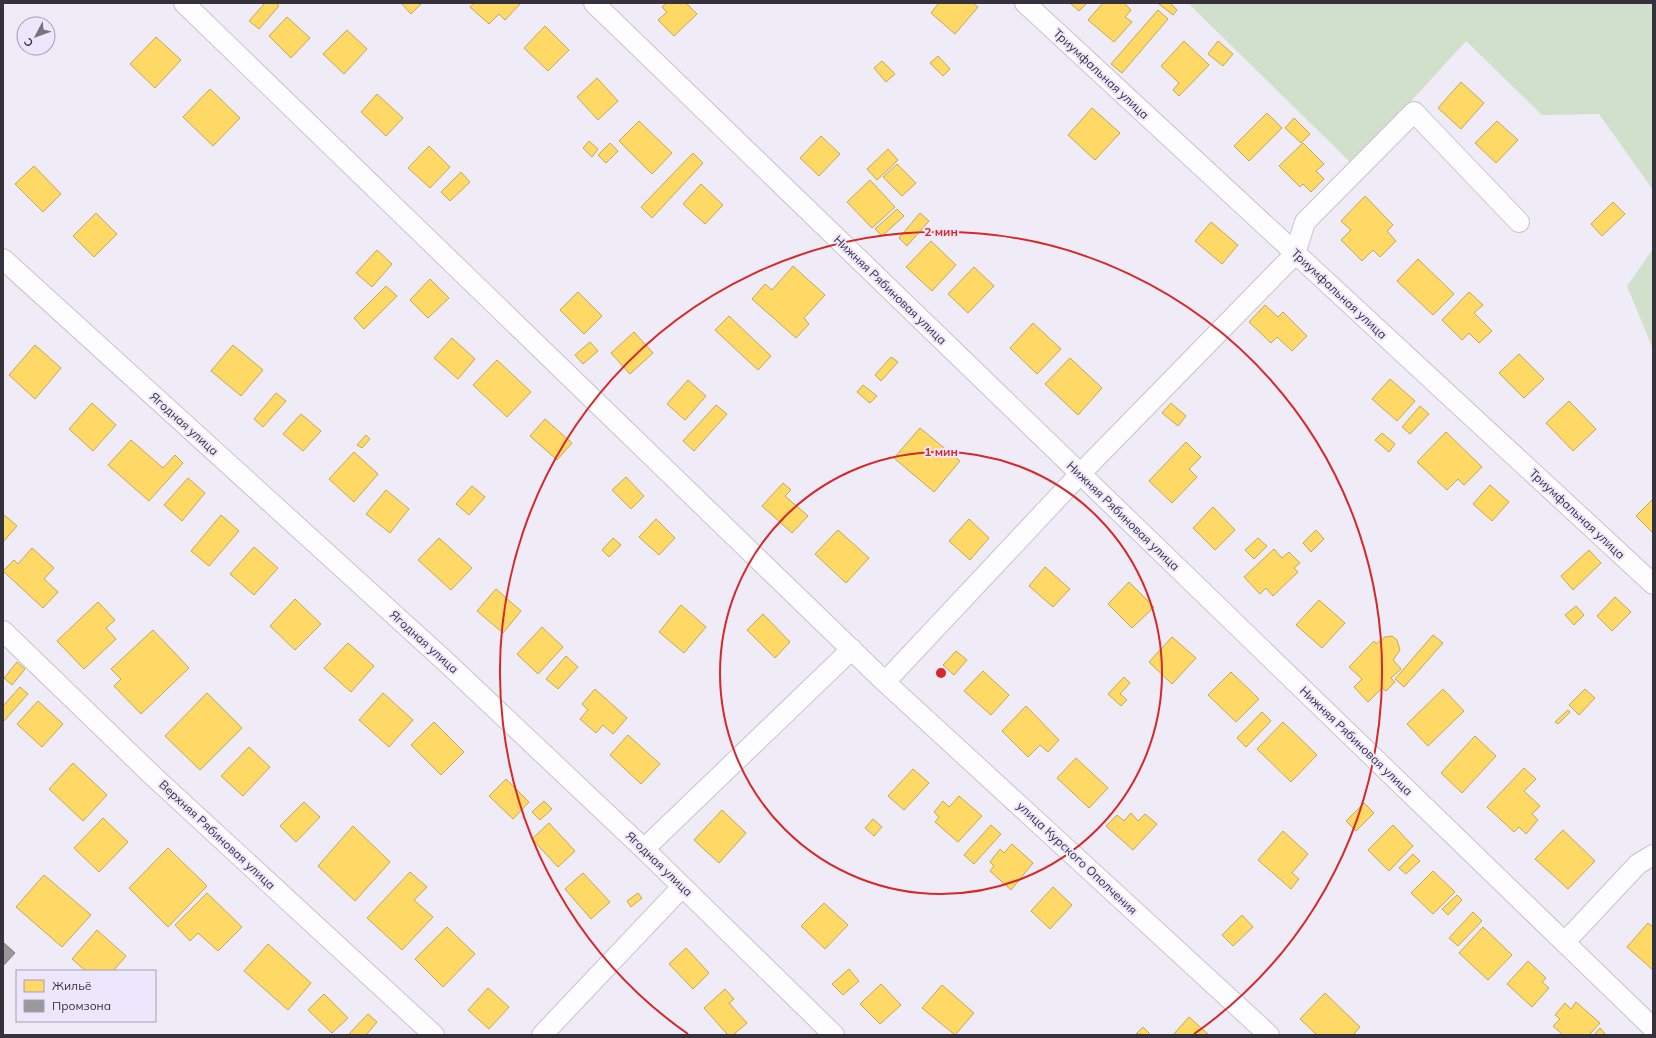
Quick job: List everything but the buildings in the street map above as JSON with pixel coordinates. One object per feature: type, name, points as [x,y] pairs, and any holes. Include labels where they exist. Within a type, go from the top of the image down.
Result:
[{"type":"street","name":"улица Курского Ополчения","points":[[184,3],[885,682],[1269,1035]]},
{"type":"street","name":"Нижняя Рябиновая улица","points":[[594,3],[1653,1028]]},
{"type":"street","name":"Триумфальная улица","points":[[1025,3],[1653,584]]},
{"type":"street","points":[[885,682],[1080,474],[1296,254],[1305,222],[1414,112],[1519,222]]},
{"type":"street","name":"Ягодная улица","points":[[3,259],[445,661],[644,849],[834,1035]]},
{"type":"street","name":"Верхняя Рябиновая улица","points":[[3,631],[152,775],[434,1035]]},
{"type":"street","points":[[644,849],[852,649]]},
{"type":"street","points":[[1565,942],[1638,864],[1653,855]]},
{"type":"street","points":[[542,1035],[682,886]]},
{"type":"green space","points":[[1188,3],[1653,3],[1653,190],[1599,114],[1542,115],[1466,41],[1353,165]]},
{"type":"green space","points":[[1653,249],[1653,349],[1627,286]]}]
